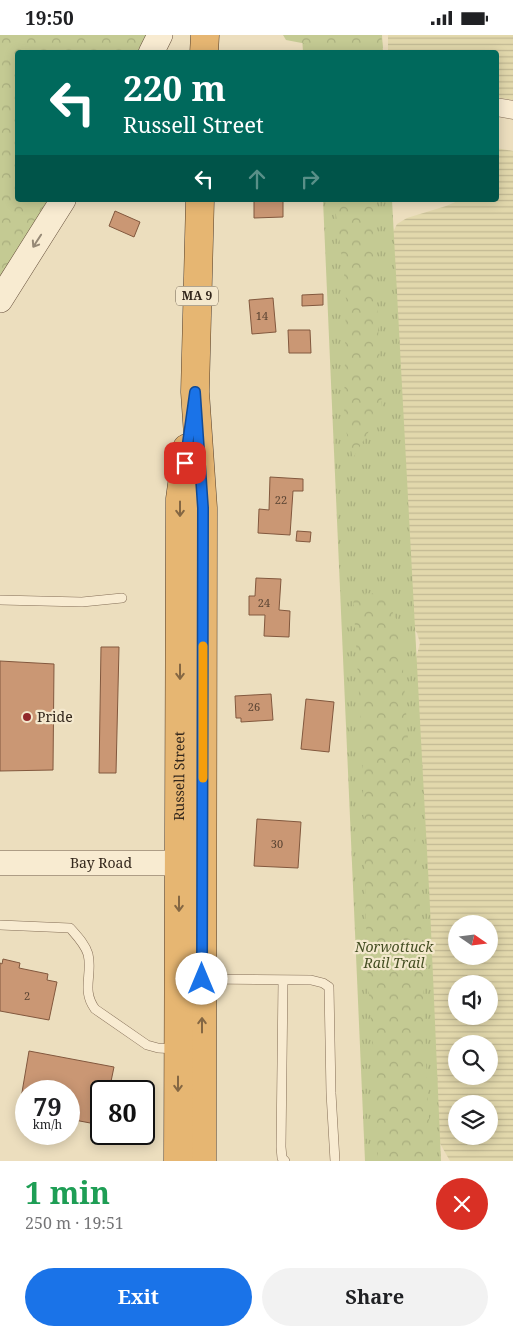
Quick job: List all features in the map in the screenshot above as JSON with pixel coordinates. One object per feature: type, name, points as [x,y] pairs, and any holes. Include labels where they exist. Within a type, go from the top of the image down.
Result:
[{"type":"highway","points":[[204,50],[205,35]]},
{"type":"highway","name":"Russell Street","points":[[178,1161],[179,1049],[191,863],[203,508],[195,392],[200,202]]},
{"type":"highway","name":"Russell Street","points":[[191,863],[202,979],[202,1161]]},
{"type":"main road","points":[[152,50],[160,35]]},
{"type":"main road","points":[[0,300],[62,202]]},
{"type":"main road","name":"Bay Road","points":[[0,863],[191,863]]},
{"type":"street","points":[[499,108],[513,110]]},
{"type":"lane","points":[[0,600],[82,602],[122,598]]},
{"type":"lane","points":[[0,925],[70,928],[82,942],[88,955],[89,1001],[95,1009],[147,1045],[158,1048],[179,1049]]},
{"type":"lane","points":[[202,979],[310,980],[323,983],[329,987],[331,1093],[335,1161]]},
{"type":"lane","points":[[283,981],[281,1147],[282,1158],[285,1161]]},
{"type":"shaded area","points":[[388,35],[513,35],[513,100],[499,98],[499,50],[388,50]]},
{"type":"shaded area","points":[[499,149],[513,151],[513,1161],[450,1161],[438,1140],[413,670],[420,643],[417,633],[411,625],[392,234],[397,224],[407,218],[455,202],[499,202]]},
{"type":"green space","points":[[0,35],[147,35],[139,50],[15,50],[15,202],[49,202],[0,280]]},
{"type":"green space","points":[[283,35],[381,35],[383,48],[328,48],[286,40]]},
{"type":"green space","points":[[302,35],[382,35],[383,50],[303,50]]},
{"type":"green space","name":"Norwottuck Rail Trail","points":[[323,202],[392,202],[430,907],[441,1161],[365,1161]]},
{"type":"green space","points":[[334,202],[377,202],[374,209],[382,409],[353,458],[344,423],[346,289]]},
{"type":"green space","points":[[383,593],[400,627],[421,921],[428,1112],[435,1155],[439,1161],[378,1161],[367,964],[362,743],[353,594]]},
{"type":"building","points":[[254,202],[283,202],[283,217],[254,218]]},
{"type":"building","points":[[115,211],[140,222],[134,237],[109,226]]},
{"type":"building","points":[[323,294],[323,305],[302,306],[302,295]]},
{"type":"building","points":[[273,298],[276,332],[252,334],[249,300]]},
{"type":"building","points":[[288,330],[310,330],[311,353],[289,353]]},
{"type":"building","points":[[270,477],[303,479],[303,491],[293,491],[290,535],[258,533],[259,509],[269,510]]},
{"type":"building","points":[[297,531],[311,532],[310,542],[296,541]]},
{"type":"building","points":[[256,578],[281,579],[279,610],[290,611],[289,637],[264,636],[265,615],[249,615],[249,596],[255,596]]},
{"type":"building","name":"Pride","points":[[101,647],[119,647],[116,773],[99,773]]},
{"type":"building","name":"Pride","points":[[0,661],[54,664],[53,770],[0,771]]},
{"type":"building","points":[[271,694],[273,720],[241,722],[241,718],[236,718],[235,696]]},
{"type":"building","points":[[306,699],[334,702],[329,752],[301,749]]},
{"type":"building","points":[[257,819],[301,822],[298,868],[254,866]]},
{"type":"building","points":[[3,959],[20,963],[19,968],[48,974],[47,980],[57,982],[49,1020],[0,1011],[0,963],[2,964]]},
{"type":"building","points":[[29,1051],[114,1067],[111,1080],[90,1080],[90,1123],[80,1121],[80,1080],[24,1080]]},
{"type":"slow traffic","points":[[203,646],[203,778]]},
{"type":"place","name":"Pride","points":[[27,717]]},
{"type":"route","points":[[185,463],[195,392],[203,508],[202,979]]}]
